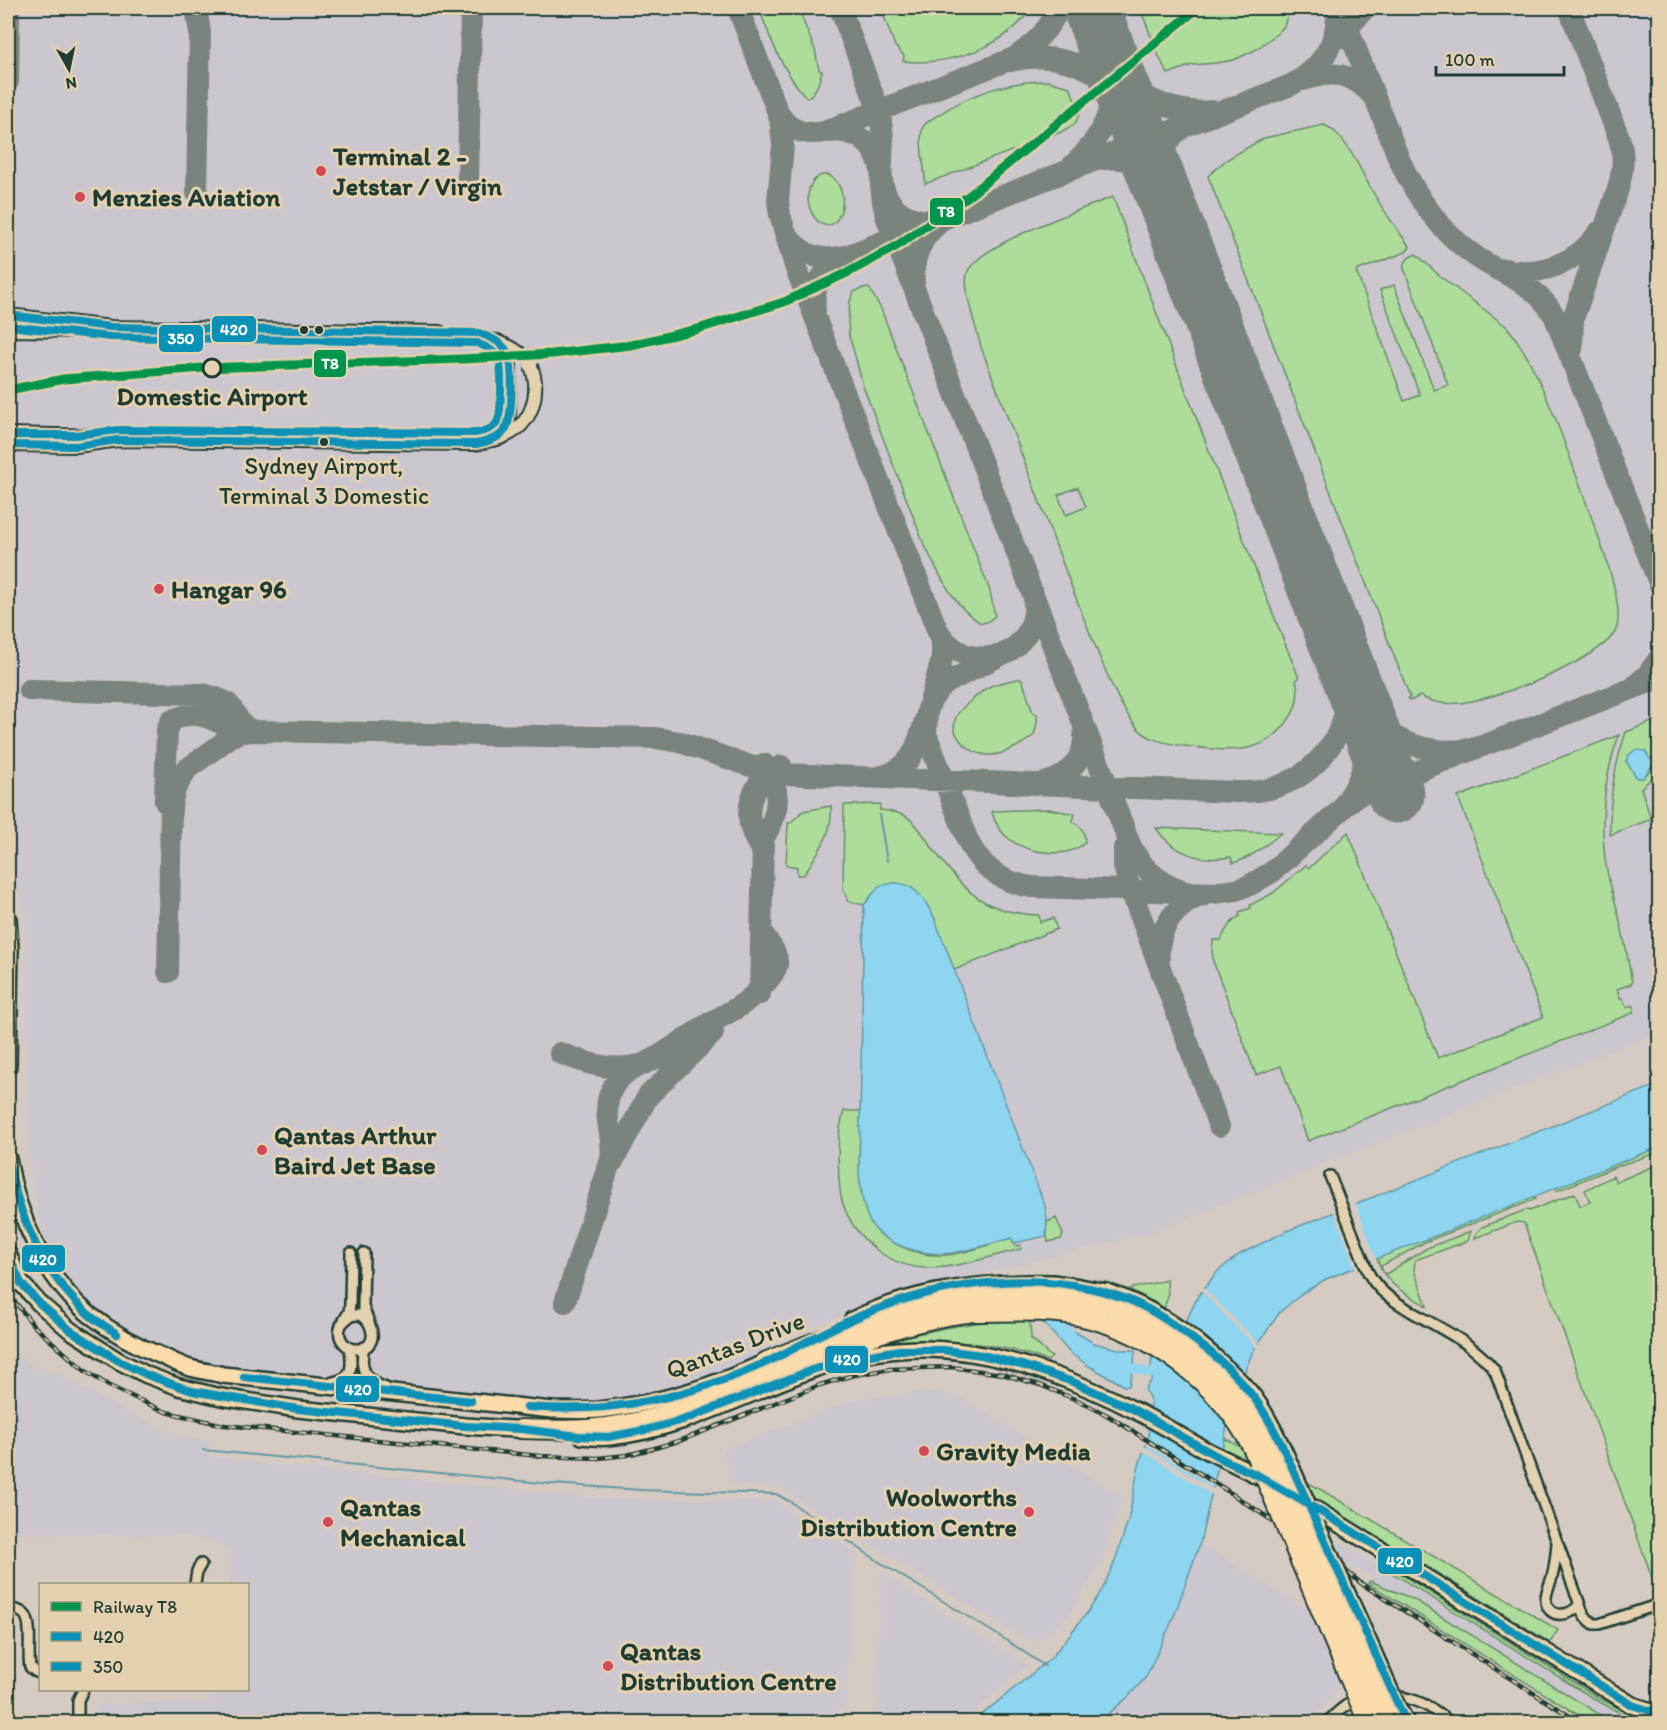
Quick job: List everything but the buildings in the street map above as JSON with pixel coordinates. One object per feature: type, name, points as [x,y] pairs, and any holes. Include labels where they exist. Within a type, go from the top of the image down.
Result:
[{"type":"highway","points":[[8,918],[10,948],[8,1066]]},
{"type":"highway","name":"Qantas Drive","points":[[8,1160],[15,1196],[30,1235],[50,1270],[89,1314],[121,1337],[151,1352],[187,1367],[224,1375],[552,1410],[595,1410],[661,1400],[712,1383],[843,1330],[918,1307],[971,1299],[1029,1311],[1081,1316],[1109,1324],[1154,1346],[1184,1367],[1212,1392],[1242,1428],[1379,1718]]},
{"type":"highway","name":"Qantas Drive","points":[[8,1254],[21,1283],[54,1317],[92,1345],[134,1369],[179,1387],[221,1397],[298,1409],[465,1426],[522,1429],[587,1430],[656,1418],[900,1328],[938,1318],[971,1299]]},
{"type":"highway","points":[[971,1299],[1029,1282],[1098,1290],[1126,1299],[1171,1322],[1208,1350],[1244,1384],[1266,1415],[1284,1451],[1379,1718],[1406,1722]]},
{"type":"highway","points":[[522,1429],[608,1437],[683,1420],[812,1370],[847,1359],[900,1350],[943,1350],[982,1355],[1073,1382],[1131,1408],[1323,1513],[1632,1705],[1659,1714]]},
{"type":"street","points":[[8,315],[103,327],[479,333],[499,342],[508,355],[510,368],[509,420],[504,431],[495,438],[466,445],[125,440],[76,446],[8,445]]},
{"type":"street","points":[[8,330],[473,337],[506,343],[521,354],[528,361],[535,376],[536,394],[533,406],[517,429],[491,440],[8,434]]},
{"type":"street","points":[[1330,1176],[1366,1267],[1386,1296],[1475,1350],[1491,1366],[1501,1385],[1584,1616],[1594,1624],[1599,1624],[1659,1604]]},
{"type":"street","points":[[364,1347],[350,1348],[340,1337],[339,1329],[349,1309],[351,1256],[364,1257],[363,1307],[372,1330],[372,1337],[364,1347],[362,1361],[368,1378],[381,1386],[409,1394]]},
{"type":"street","points":[[344,1320],[359,1316],[369,1322]]},
{"type":"street","points":[[311,1384],[341,1381],[349,1374],[350,1348]]},
{"type":"street","points":[[1557,1541],[1546,1603],[1550,1610],[1561,1615],[1573,1612],[1579,1605]]},
{"type":"street","points":[[195,1583],[201,1564]]},
{"type":"street","points":[[8,1609],[20,1611],[25,1615],[28,1625],[30,1668],[39,1673]]},
{"type":"street","points":[[78,1722],[78,1700],[82,1691]]},
{"type":"street","points":[[1327,1722],[1352,1701],[1387,1696],[1405,1697],[1427,1705],[1450,1722]]},
{"type":"street","points":[[1651,1722],[1659,1714]]},
{"type":"shaded area","points":[[8,8],[1659,8],[1659,1032],[1152,1232],[890,1297],[813,1327],[786,1323],[762,1356],[710,1379],[659,1395],[612,1403],[555,1404],[410,1390],[224,1364],[207,1365],[189,1361],[126,1333],[94,1311],[52,1261],[36,1205],[28,1147],[26,918],[8,855]]},
{"type":"shaded area","points":[[8,1357],[22,1358],[31,1366],[64,1376],[123,1410],[179,1437],[210,1441],[211,1456],[275,1465],[593,1498],[777,1501],[856,1553],[845,1703],[828,1722],[97,1722],[97,1705],[209,1701],[209,1691],[249,1691],[249,1583],[229,1583],[231,1552],[220,1544],[200,1538],[184,1535],[8,1533]]},
{"type":"shaded area","points":[[933,1392],[958,1396],[1122,1497],[1102,1560],[1068,1616],[1037,1640],[1025,1639],[1016,1634],[783,1489],[727,1484],[729,1472],[722,1450],[854,1400]]},
{"type":"shaded area","points":[[1260,1493],[1596,1700],[1627,1716],[1630,1714],[1649,1722],[1612,1722],[1413,1599],[1370,1581],[1373,1576],[1346,1565],[1255,1501]]},
{"type":"shaded area","points":[[1200,1543],[1373,1651],[1309,1722],[1099,1722],[1128,1697],[1146,1676],[1173,1619]]},
{"type":"shaded area","points":[[881,1573],[1027,1665],[962,1722],[865,1722],[879,1706],[875,1695]]},
{"type":"green space","points":[[759,8],[798,8],[815,50],[819,70],[822,71],[819,83],[807,98],[785,67]]},
{"type":"green space","points":[[881,8],[1032,8],[1007,34],[991,44],[957,57],[921,62],[903,61],[904,56],[895,46]]},
{"type":"green space","points":[[1140,8],[1286,8],[1287,17],[1278,33],[1255,50],[1234,60],[1192,65],[1168,74]]},
{"type":"green space","points":[[1048,81],[1070,87],[1080,113],[1075,124],[1061,132],[925,184],[921,136],[922,129],[927,122],[947,109],[989,90],[1018,83]]},
{"type":"green space","points":[[1324,125],[1332,129],[1346,145],[1382,206],[1410,247],[1406,252],[1356,271],[1404,401],[1420,395],[1380,290],[1394,285],[1434,390],[1448,385],[1403,266],[1408,258],[1416,254],[1441,277],[1506,326],[1520,344],[1555,417],[1603,551],[1617,601],[1617,627],[1612,636],[1574,664],[1518,688],[1469,702],[1443,703],[1420,696],[1410,701],[1408,698],[1410,697],[1208,176],[1226,160],[1264,138]]},
{"type":"green space","points":[[822,175],[829,175],[837,183],[842,193],[840,213],[836,221],[830,225],[823,225],[815,218],[808,203],[808,193],[812,183]]},
{"type":"green space","points":[[1113,197],[1204,438],[1299,678],[1296,680],[1297,702],[1290,717],[1278,733],[1267,741],[1244,749],[1219,750],[1153,739],[1140,731],[1121,704],[1071,584],[981,347],[971,311],[966,281],[967,274],[974,263],[1008,240]],"holes":[[[1078,487],[1086,507],[1066,515],[1058,495]]]},
{"type":"green space","points":[[869,288],[881,309],[990,591],[995,616],[987,622],[981,623],[962,608],[934,564],[923,542],[863,386],[849,336],[848,321],[850,301],[854,292]]},
{"type":"green space","points":[[1022,679],[1033,713],[1037,714],[1034,735],[1013,749],[1000,754],[981,754],[968,748],[955,731],[954,724],[959,712],[988,687]]},
{"type":"green space","points":[[1659,719],[1659,758],[1626,761],[1637,778],[1647,774],[1652,766],[1659,772],[1641,788],[1651,819],[1610,835],[1613,783],[1626,732]]},
{"type":"green space","points":[[1619,735],[1607,781],[1603,828],[1607,873],[1622,930],[1632,982],[1617,989],[1627,1007],[1634,1006],[1633,1013],[1308,1141],[1281,1066],[1256,1075],[1213,961],[1213,940],[1221,940],[1228,926],[1240,916],[1239,912],[1251,908],[1250,905],[1273,893],[1306,865],[1309,868],[1348,832],[1438,1058],[1543,1017],[1458,797]]},
{"type":"green space","points":[[880,804],[880,810],[901,814],[914,823],[953,875],[975,896],[1002,909],[1039,915],[1040,922],[1053,918],[1057,929],[954,970],[934,917],[926,903],[880,886],[864,905],[847,901],[847,896],[843,891],[844,805]]},
{"type":"green space","points":[[831,806],[830,826],[824,843],[804,875],[797,875],[797,867],[786,865],[788,823],[803,811]]},
{"type":"green space","points":[[1049,809],[1075,814],[1073,821],[1082,830],[1085,842],[1078,848],[1059,853],[1026,848],[1003,834],[992,812],[994,811]]},
{"type":"green space","points":[[1156,828],[1281,833],[1253,854],[1233,863],[1231,857],[1199,857],[1179,850]]},
{"type":"green space","points":[[844,1111],[861,1111],[859,1157],[861,1190],[869,1220],[882,1236],[905,1248],[933,1255],[961,1253],[1011,1238],[1016,1246],[1020,1245],[1021,1249],[965,1263],[931,1268],[902,1263],[876,1250],[855,1228],[842,1201],[838,1144]]},
{"type":"green space","points":[[1659,1147],[1659,1152],[1556,1191],[1555,1188]]},
{"type":"green space","points":[[1659,1164],[1660,1594],[1658,1594],[1524,1223],[1517,1222],[1475,1238],[1476,1233],[1482,1227],[1575,1193],[1580,1206],[1590,1202],[1585,1190],[1613,1176],[1616,1182]]},
{"type":"green space","points":[[1534,1196],[1536,1199],[1425,1242],[1381,1266],[1383,1272],[1377,1257]]},
{"type":"green space","points":[[1056,1218],[1063,1234],[1061,1239],[1048,1242],[1047,1222]]},
{"type":"green space","points":[[1471,1231],[1468,1241],[1415,1260],[1414,1270],[1427,1306],[1396,1287],[1383,1272],[1386,1274],[1427,1248]]},
{"type":"green space","points":[[1167,1280],[1168,1297],[1164,1308],[1129,1289]]},
{"type":"green space","points":[[988,1321],[1030,1321],[1031,1339],[1052,1357],[1048,1361],[993,1346],[958,1342],[901,1344],[898,1338],[945,1328]]},
{"type":"green space","points":[[1224,1438],[1318,1488],[1558,1630],[1550,1643],[1388,1543],[1222,1449]]},
{"type":"green space","points":[[1383,1563],[1597,1697],[1630,1714],[1628,1717],[1596,1700],[1381,1566]]},
{"type":"green space","points":[[1370,1581],[1413,1599],[1612,1722],[1589,1722],[1368,1583]]},
{"type":"water","points":[[1635,750],[1645,751],[1650,759],[1659,758],[1659,772],[1652,766],[1643,778],[1637,778],[1626,761]]},
{"type":"water","points":[[894,883],[914,889],[934,917],[1045,1206],[1046,1236],[1015,1243],[1011,1238],[953,1253],[925,1253],[886,1239],[868,1218],[859,1173],[864,905],[879,886]]},
{"type":"water","points":[[1659,1084],[1659,1147],[1326,1279],[1304,1292],[1280,1312],[1253,1351],[1232,1403],[1200,1543],[1173,1619],[1146,1677],[1128,1697],[1099,1722],[973,1722],[1051,1658],[1102,1590],[1115,1561],[1128,1521],[1138,1469],[1148,1436],[1151,1402],[1145,1389],[1153,1378],[1150,1372],[1152,1358],[1162,1346],[1182,1330],[1198,1296],[1218,1271],[1240,1254],[1287,1231]]},
{"type":"water","points":[[1042,1321],[1061,1323],[1064,1328],[1094,1343],[1122,1350],[1135,1350],[1129,1386],[1123,1386],[1070,1353]]},
{"type":"pier","points":[[1355,1201],[1377,1262],[1356,1270],[1332,1210]]},
{"type":"pier","points":[[1202,1286],[1261,1346],[1258,1349],[1200,1289]]},
{"type":"pier","points":[[1145,1437],[1217,1482],[1216,1488],[1143,1443]]},
{"type":"pier","points":[[1142,1445],[1215,1490],[1214,1496],[1141,1450]]},
{"type":"waterway","points":[[879,814],[887,861]]},
{"type":"waterway","points":[[1053,1314],[1074,1338]]},
{"type":"waterway","points":[[1122,1365],[1161,1376]]},
{"type":"waterway","points":[[203,1450],[552,1484],[641,1490],[776,1494],[1045,1666]]},
{"type":"taxiway","points":[[8,81],[9,8]]},
{"type":"taxiway","points":[[196,8],[200,33],[197,193]]},
{"type":"taxiway","points":[[468,181],[471,8]]},
{"type":"taxiway","points":[[738,8],[780,118],[783,145],[778,201],[795,266],[940,637],[942,659],[927,713],[926,734],[968,841],[986,866],[1002,878],[1032,887],[1214,893],[1236,890],[1272,872],[1353,799],[1367,791],[1482,746]]},
{"type":"taxiway","points":[[840,8],[880,114],[883,137],[881,185],[886,216],[1130,844],[1150,872],[1163,882],[1179,889]]},
{"type":"taxiway","points":[[777,110],[785,122],[796,130],[809,133],[824,132],[1014,58],[1040,36],[1051,23],[1059,8]]},
{"type":"taxiway","points":[[787,235],[799,248],[813,255],[829,258],[846,256],[1291,85],[1311,71],[1326,53],[1335,32],[1337,8]]},
{"type":"taxiway","points":[[1340,8],[1399,159],[1431,214],[1453,238],[1478,258],[1529,287],[1554,315],[1660,585]]},
{"type":"taxiway","points":[[1341,37],[1365,8]]},
{"type":"taxiway","points":[[1569,8],[1619,138],[1623,157],[1618,189],[1573,319],[1572,349]]},
{"type":"taxiway","points":[[1073,165],[1098,135],[1112,98],[1113,72],[1100,36]]},
{"type":"taxiway","points":[[1011,61],[1027,58],[1060,60],[1091,71],[1105,80],[1126,104],[1144,146]]},
{"type":"taxiway","points":[[1115,65],[1132,87],[1157,102],[1184,110],[1212,111]]},
{"type":"taxiway","points":[[1303,80],[1323,75],[1341,75],[1357,82],[1373,96]]},
{"type":"taxiway","points":[[1163,191],[1159,173],[1161,156],[1169,141],[1182,128]]},
{"type":"taxiway","points":[[829,132],[853,134],[866,142],[876,155],[886,195],[896,209],[910,217],[936,220]]},
{"type":"taxiway","points":[[1104,159],[1128,160],[1144,169],[1156,184],[1166,205]]},
{"type":"taxiway","points":[[914,283],[916,257],[919,249],[928,234],[940,222]]},
{"type":"taxiway","points":[[1504,269],[1531,271],[1557,265],[1580,252],[1599,232]]},
{"type":"taxiway","points":[[815,310],[815,293],[821,278],[831,266],[846,256]]},
{"type":"taxiway","points":[[931,701],[939,689],[948,682],[1017,645],[1032,622],[1034,601]]},
{"type":"taxiway","points":[[937,629],[948,643],[961,653],[977,657],[995,656]]},
{"type":"taxiway","points":[[168,972],[171,805],[175,789],[187,769],[241,732],[656,738],[680,742],[768,772],[782,774],[1253,792],[1286,783],[1302,774],[1316,763],[1337,734],[1344,717],[1347,681],[1335,641]]},
{"type":"taxiway","points":[[1636,685],[1648,674],[1660,657]]},
{"type":"taxiway","points":[[1352,678],[1365,708],[1388,732],[1417,746],[1449,751],[1482,746],[1660,678]]},
{"type":"taxiway","points":[[29,690],[203,694],[227,703],[241,723],[255,731]]},
{"type":"taxiway","points":[[1345,803],[1358,780],[1366,756],[1366,730],[1359,704]]},
{"type":"taxiway","points":[[165,802],[167,730],[171,721],[183,716],[202,716],[247,732]]},
{"type":"taxiway","points":[[879,777],[890,774],[906,763],[919,740],[925,720]]},
{"type":"taxiway","points":[[1044,783],[1062,776],[1075,763],[1083,747],[1084,728]]},
{"type":"taxiway","points":[[760,994],[763,841],[777,804],[772,777],[764,764]]},
{"type":"taxiway","points":[[763,852],[751,828],[750,804],[760,783],[781,766]]},
{"type":"taxiway","points":[[1124,848],[1124,866],[1129,885],[1219,1126]]},
{"type":"taxiway","points":[[1159,961],[1161,938],[1170,918],[1186,903],[1207,894]]},
{"type":"taxiway","points":[[565,1302],[611,1159],[607,1105],[613,1087],[626,1073],[654,1059],[753,996],[772,975],[777,965],[774,950],[761,928]]},
{"type":"taxiway","points":[[613,1161],[648,1096],[713,1033]]},
{"type":"taxiway","points":[[560,1053],[608,1067],[638,1065]]},
{"type":"runway","points":[[1091,8],[1396,795]]},
{"type":"railway","points":[[8,1293],[34,1326],[84,1370],[109,1386],[166,1412],[224,1425],[540,1456],[598,1458],[627,1455],[655,1448],[682,1440],[820,1385],[850,1376],[890,1369],[951,1367],[1002,1374],[1040,1385],[1107,1415],[1335,1562],[1362,1584],[1579,1722]]},
{"type":"rail line","name":"T8","points":[[8,390],[64,379],[203,368],[552,354],[631,345],[698,329],[784,302],[847,273],[895,247],[970,195],[1198,8]]},
{"type":"transit line","name":"420","points":[[8,315],[111,327],[479,333],[498,342],[507,351],[511,366],[512,390],[510,414],[505,430],[496,438],[476,444],[118,440],[76,446],[8,445]]},
{"type":"transit line","name":"350","points":[[8,326],[111,337],[477,343],[497,355],[501,389],[500,411],[496,424],[489,429],[475,433],[118,430],[75,435],[8,435]]},
{"type":"transit line","name":"420","points":[[8,918],[10,948],[8,1066]]},
{"type":"transit line","name":"420","points":[[8,1159],[26,1223],[45,1262],[71,1297],[87,1313],[117,1334]]},
{"type":"transit line","name":"420","points":[[8,1254],[21,1283],[39,1303],[70,1330],[119,1361],[147,1375],[192,1391],[298,1409],[465,1426],[608,1437],[683,1420],[812,1370],[847,1359],[900,1350],[943,1350],[982,1355],[1025,1366],[1073,1382],[1131,1408],[1224,1460],[1259,1476],[1323,1513],[1632,1705],[1660,1714]]},
{"type":"transit line","name":"420","points":[[527,1407],[590,1408],[650,1401],[679,1394],[737,1375],[836,1327],[891,1304],[957,1287],[1025,1281],[1059,1283],[1124,1298],[1160,1316],[1202,1345],[1234,1374],[1255,1399],[1287,1456],[1406,1722]]},
{"type":"transit line","name":"420","points":[[244,1377],[471,1401]]},
{"type":"place","name":"Terminal 2 - Jetstar / Virgin","points":[[321,171]]},
{"type":"place","name":"Menzies Aviation","points":[[80,197]]},
{"type":"place","name":"Domestic Airport","points":[[212,368]]},
{"type":"place","name":"Sydney Airport, Terminal 3 Domestic","points":[[324,442]]},
{"type":"place","name":"Hangar 96","points":[[159,589]]},
{"type":"place","name":"Qantas Arthur Baird Jet Base","points":[[262,1150]]},
{"type":"place","name":"Gravity Media","points":[[924,1451]]},
{"type":"place","name":"Woolworths Distribution Centre","points":[[1029,1512]]},
{"type":"place","name":"Qantas Mechanical","points":[[328,1522]]},
{"type":"place","name":"Qantas Distribution Centre","points":[[608,1666]]}]
